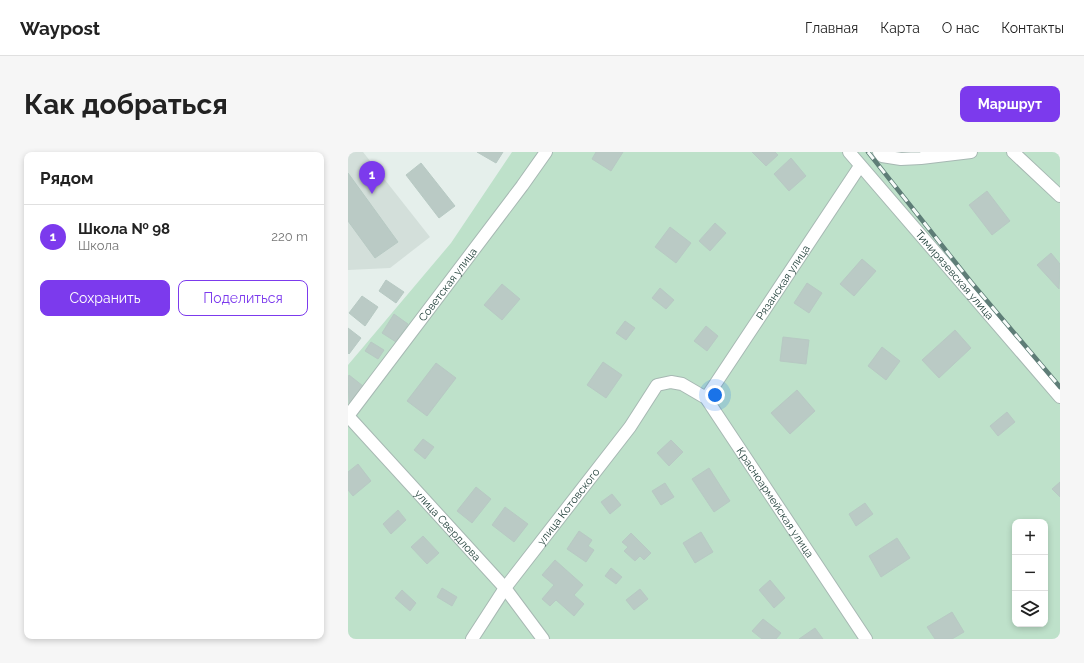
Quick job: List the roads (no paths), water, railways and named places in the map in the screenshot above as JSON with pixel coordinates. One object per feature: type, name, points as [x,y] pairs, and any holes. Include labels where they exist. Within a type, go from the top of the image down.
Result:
[{"type":"street","name":"Советская улица","points":[[348,416],[546,152]]},
{"type":"street","name":"Тимирязевская улица","points":[[849,152],[1060,397]]},
{"type":"street","points":[[881,154],[902,159],[971,152]]},
{"type":"street","points":[[1013,152],[1060,196]]},
{"type":"street","name":"Рязанская улица","points":[[706,398],[860,166]]},
{"type":"street","name":"Красноармейская улица","points":[[671,382],[682,384],[706,398],[866,639]]},
{"type":"street","name":"улица Котовского","points":[[472,639],[505,588],[630,427],[657,385],[671,382]]},
{"type":"street","name":"улица Свердлова","points":[[348,416],[505,588],[543,639]]},
{"type":"railway","points":[[868,152],[971,282],[1060,387]]},
{"type":"place","name":"Школа № 98","points":[[372,194]]}]
